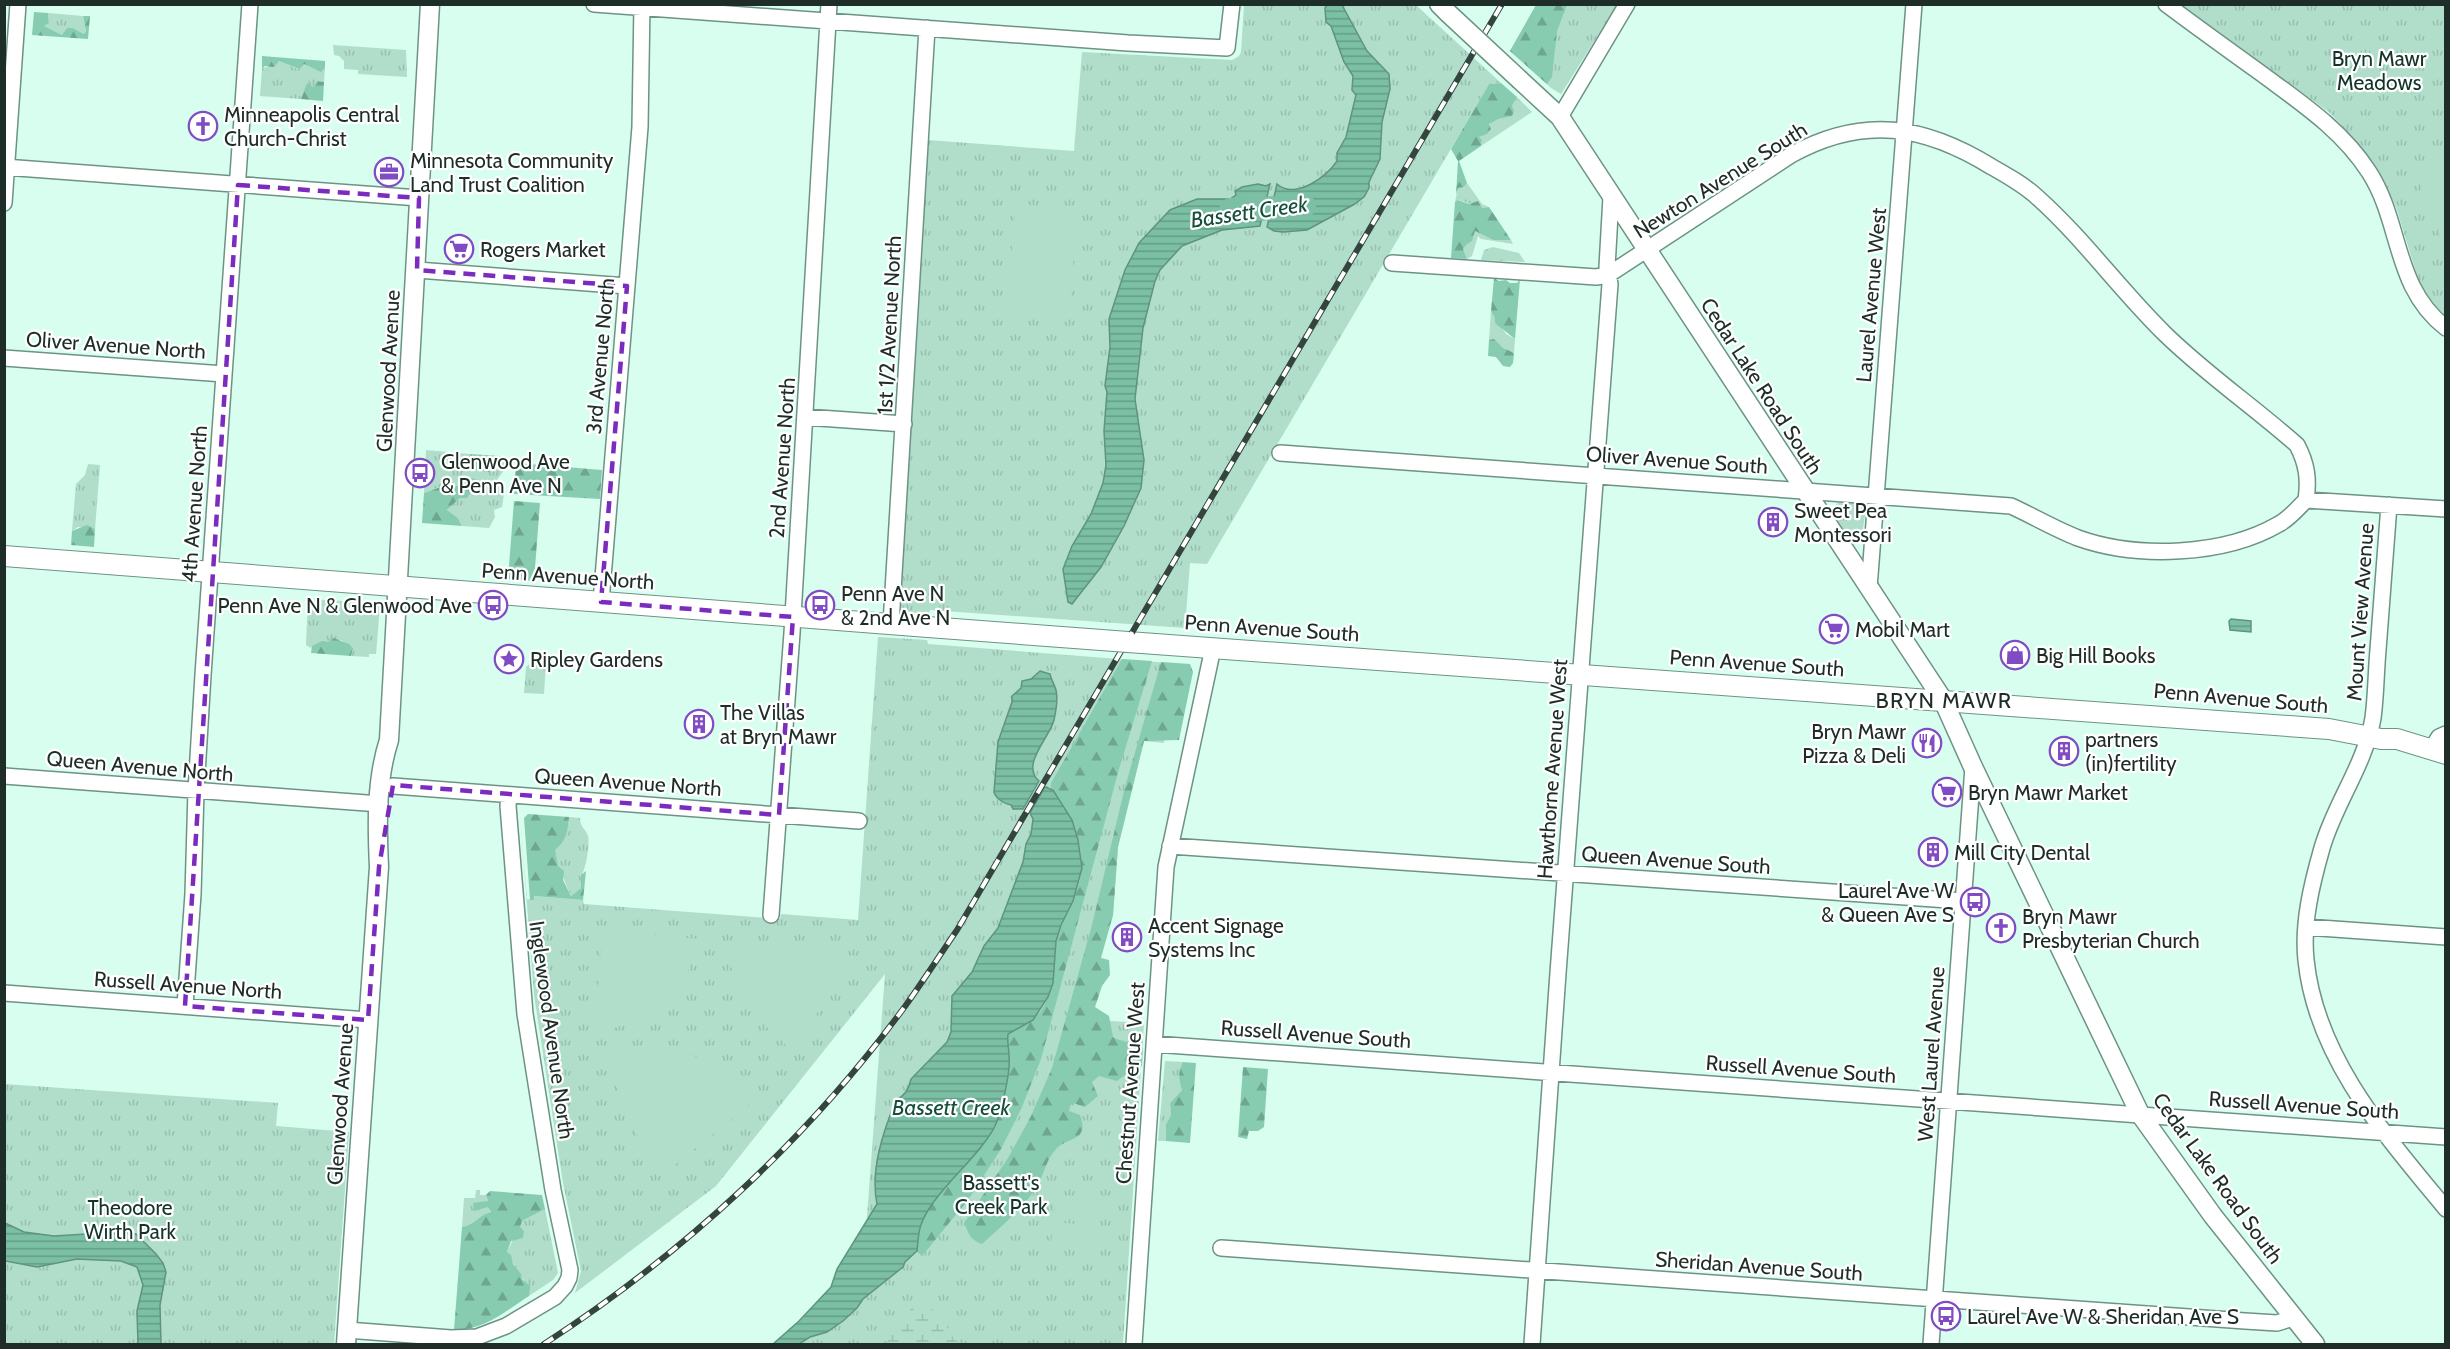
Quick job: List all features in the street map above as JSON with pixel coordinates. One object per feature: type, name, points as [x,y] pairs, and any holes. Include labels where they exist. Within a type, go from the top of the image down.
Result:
[{"type":"main road","name":"Penn Avenue North","points":[[4,556],[1128,642]]},
{"type":"main road","name":"Penn Avenue South","points":[[1128,642],[2329,729],[2397,739],[2438,752]]},
{"type":"main road","name":"Penn Avenue South","points":[[2374,737],[2394,749],[2445,768]]},
{"type":"street","points":[[4,203],[18,4]]},
{"type":"street","name":"4th Avenue North","points":[[185,1006],[210,573],[250,4]]},
{"type":"street","name":"Glenwood Avenue","points":[[346,1337],[379,867],[378,838],[382,761],[389,740],[399,587],[430,4]]},
{"type":"street","points":[[594,4],[1128,43],[1227,48],[1232,4]]},
{"type":"street","name":"2nd Avenue North","points":[[771,915],[806,417],[829,4]]},
{"type":"street","points":[[1560,117],[1627,4]]},
{"type":"street","name":"Laurel Avenue West","points":[[1869,588],[1914,4]]},
{"type":"street","points":[[2166,4],[2300,101],[2352,148],[2379,190],[2411,287],[2423,306],[2445,328]]},
{"type":"street","name":"3rd Avenue North","points":[[601,602],[640,127],[642,7]]},
{"type":"street","name":"Cedar Lake Road South","points":[[1443,9],[1560,117],[1943,700],[2140,1114],[2213,1216],[2315,1344]]},
{"type":"street","name":"1st 1/2 Avenue North","points":[[891,624],[927,28]]},
{"type":"street","name":"Newton Avenue South","points":[[1608,275],[1816,141],[1842,133],[1905,131],[1931,137],[1962,149],[2010,178],[2042,202],[2125,293],[2194,362],[2297,445],[2305,460],[2309,479],[2306,500]]},
{"type":"street","points":[[6,167],[419,198]]},
{"type":"street","name":"Hawthorne Avenue West","points":[[1532,1344],[1609,289],[1611,197]]},
{"type":"street","points":[[1392,262],[1596,277],[1608,275]]},
{"type":"street","points":[[417,270],[627,286]]},
{"type":"street","name":"Oliver Avenue North","points":[[4,358],[224,374]]},
{"type":"street","points":[[806,417],[904,424]]},
{"type":"street","name":"Oliver Avenue South","points":[[1280,453],[2011,507],[2078,538],[2157,550],[2192,550],[2253,536],[2280,524],[2306,500]]},
{"type":"street","points":[[2306,500],[2445,509]]},
{"type":"street","name":"Mount View Avenue","points":[[2389,505],[2373,718],[2374,737],[2363,753],[2322,846],[2312,885],[2306,927],[2306,959],[2321,1028],[2341,1066],[2383,1132],[2445,1209]]},
{"type":"street","name":"Chestnut Avenue West","points":[[1134,1344],[1166,867],[1204,648]]},
{"type":"street","name":"Penn Avenue South","points":[[2438,752],[2439,737],[2445,734]]},
{"type":"street","name":"Glenwood Avenue","points":[[379,867],[391,821],[393,760],[389,740]]},
{"type":"street","name":"West Laurel Avenue","points":[[1931,1344],[1973,767]]},
{"type":"street","name":"Queen Avenue North","points":[[4,776],[380,804]]},
{"type":"street","name":"Queen Avenue North","points":[[393,786],[859,821]]},
{"type":"street","name":"Inglewood Avenue North","points":[[346,1337],[477,1337],[506,1326],[555,1297],[569,1278],[570,1270],[554,1190],[525,1014],[513,885],[509,795]]},
{"type":"street","name":"Queen Avenue South","points":[[1170,846],[1963,901]]},
{"type":"street","points":[[2306,927],[2445,937]]},
{"type":"street","name":"Russell Avenue North","points":[[4,993],[368,1020]]},
{"type":"street","name":"Russell Avenue South","points":[[1154,1044],[2445,1137]]},
{"type":"street","name":"Sheridan Avenue South","points":[[1221,1248],[2277,1323],[2293,1318]]},
{"type":"highlighted area","points":[[238,185],[419,198],[417,270],[627,286],[601,602],[793,617],[779,815],[393,785],[379,867],[368,1020],[185,1006]]},
{"type":"green space","points":[[1244,5],[1416,5],[1501,83],[1489,84],[1207,564],[1190,563],[1185,628],[930,610],[929,614],[904,612],[899,604],[928,140],[1074,151],[1082,52],[1232,60],[1241,52]]},
{"type":"green space","points":[[1536,5],[1617,5],[1561,94],[1551,88],[1510,51]]},
{"type":"green space","points":[[1536,5],[1567,5],[1557,31],[1552,77],[1547,84],[1510,51]]},
{"type":"green space","name":"Bryn Mawr Meadows","points":[[2181,5],[2445,5],[2445,316],[2427,297],[2419,282],[2396,207],[2386,186],[2360,145],[2330,113]]},
{"type":"green space","points":[[34,12],[48,13],[49,23],[44,26],[62,35],[67,28],[73,28],[84,34],[86,31],[83,16],[90,16],[88,39],[32,35]]},
{"type":"green space","points":[[48,13],[83,16],[86,31],[84,34],[73,28],[62,35],[43,26],[49,23]]},
{"type":"green space","points":[[333,45],[406,50],[407,77],[358,74],[358,70],[344,69],[344,61],[334,55]]},
{"type":"green space","points":[[262,56],[325,61],[325,68],[321,72],[304,64],[299,69],[279,61],[274,67],[265,66],[262,69]]},
{"type":"green space","points":[[279,61],[298,69],[304,64],[321,71],[325,68],[324,82],[317,81],[313,87],[305,90],[301,99],[260,96],[262,69]]},
{"type":"green space","points":[[317,81],[324,82],[323,101],[301,99],[307,83],[313,87]]},
{"type":"green space","points":[[1501,83],[1517,97],[1512,106],[1514,111],[1512,116],[1489,124],[1491,129],[1487,134],[1479,137],[1482,140],[1481,146],[1459,161],[1467,183],[1464,187],[1458,188],[1456,195],[1458,161],[1451,149],[1489,84]]},
{"type":"green space","points":[[1517,97],[1532,112],[1481,146],[1482,140],[1478,138],[1491,129],[1489,124],[1512,106]]},
{"type":"green space","points":[[2446,165],[2445,249],[2420,185],[2425,170]]},
{"type":"green space","points":[[1467,183],[1482,204],[1489,207],[1482,208],[1459,200],[1455,202],[1458,188],[1464,187]]},
{"type":"green space","points":[[1458,200],[1469,204],[1478,201],[1482,208],[1489,207],[1511,240],[1493,240],[1475,231],[1472,241],[1463,249],[1467,259],[1451,258],[1455,202]]},
{"type":"green space","points":[[1016,204],[1078,209],[1068,322],[1006,316]]},
{"type":"green space","points":[[1475,231],[1493,240],[1511,240],[1513,244],[1481,239],[1478,236],[1472,256],[1467,259],[1463,249]]},
{"type":"green space","points":[[1493,247],[1519,253],[1525,262],[1481,260],[1484,250]]},
{"type":"green space","points":[[1494,278],[1510,283],[1517,283],[1520,279],[1515,339],[1495,323],[1491,311]]},
{"type":"green space","points":[[1491,311],[1506,334],[1515,339],[1514,353],[1489,340]]},
{"type":"green space","points":[[1494,339],[1502,347],[1514,353],[1510,367],[1503,366],[1496,357],[1488,356],[1489,340]]},
{"type":"green space","points":[[426,450],[470,454],[475,470],[488,472],[500,456],[506,456],[505,469],[496,481],[504,494],[502,507],[494,510],[495,517],[489,528],[462,526],[458,518],[447,510],[460,498],[468,478],[452,489],[445,485],[424,493]]},
{"type":"green space","points":[[470,454],[500,456],[489,472],[475,470]]},
{"type":"green space","points":[[516,463],[602,470],[600,499],[514,494]]},
{"type":"green space","points":[[88,464],[100,465],[95,529],[78,527],[72,531],[76,484],[85,475]]},
{"type":"green space","points":[[468,478],[477,479],[481,487],[472,491],[467,498],[460,498],[447,510],[458,518],[462,526],[422,523],[424,493],[446,485],[452,489]]},
{"type":"green space","points":[[514,501],[540,503],[534,581],[508,579]]},
{"type":"green space","points":[[1839,502],[1860,504],[1866,509],[1861,541],[1856,543],[1850,541],[1832,513],[1832,508]]},
{"type":"green space","points":[[87,525],[95,529],[94,547],[71,545],[72,531]]},
{"type":"green space","points":[[308,599],[360,602],[364,605],[380,606],[376,654],[369,654],[369,657],[351,656],[353,648],[341,640],[311,648],[306,645]]},
{"type":"green space","points":[[331,637],[349,644],[353,648],[351,656],[311,653],[312,646],[322,641],[329,642]]},
{"type":"green space","name":"Bassett's Creek Park","points":[[878,637],[927,640],[928,644],[1170,663],[1164,743],[1144,741],[1118,847],[1113,915],[1076,1019],[1144,1023],[1123,1344],[773,1344],[837,1288],[866,1230],[885,974],[716,1186],[575,1293],[581,1271],[563,1183],[534,995],[520,814],[527,899],[533,900],[534,896],[583,900],[584,904],[780,919],[781,914],[858,920]]},
{"type":"green space","points":[[1122,659],[1152,661],[1119,769],[1041,1059],[1022,1107],[1001,1149],[968,1200],[922,1256],[917,1251],[919,1231],[925,1216],[942,1191],[986,1140],[997,1122],[1008,1072],[1008,1034],[1035,1017],[1048,998],[1057,938],[1078,887],[1082,866],[1075,828],[1051,783]]},
{"type":"green space","points":[[533,661],[546,662],[544,694],[524,693],[526,667]]},
{"type":"green space","points":[[1161,662],[1190,664],[1193,672],[1179,740],[1144,741],[1118,847],[1113,915],[1101,958],[1109,960],[1110,975],[1102,986],[1095,1007],[1109,1016],[1113,1037],[1143,1048],[1142,1066],[1136,1067],[1117,1081],[1099,1076],[1092,1082],[1098,1096],[1085,1107],[1073,1103],[1070,1106],[1069,1111],[1080,1115],[1082,1130],[1080,1135],[1055,1150],[1037,1186],[1028,1198],[1010,1219],[982,1244],[972,1238],[964,1223],[1008,1158],[1031,1116],[1052,1068],[1092,925],[1125,787]]},
{"type":"green space","points":[[528,814],[569,817],[566,836],[555,850],[558,866],[564,871],[563,880],[571,896],[581,888],[581,875],[586,871],[583,900],[534,896],[534,900],[530,900],[524,818]]},
{"type":"green space","points":[[569,817],[580,818],[588,836],[588,851],[581,876],[581,888],[571,896],[554,850],[566,836]]},
{"type":"green space","points":[[608,931],[699,939],[683,984],[668,1007],[644,1019],[594,1033],[602,936]]},
{"type":"green space","points":[[722,941],[835,951],[844,975],[791,1050],[745,1006]]},
{"type":"green space","points":[[644,1047],[684,1051],[723,1070],[755,1100],[670,1169],[648,1162],[606,1058]]},
{"type":"green space","points":[[1165,1061],[1183,1062],[1179,1080],[1182,1090],[1170,1103],[1171,1115],[1166,1124],[1166,1141],[1158,1141]]},
{"type":"green space","points":[[1183,1062],[1196,1063],[1190,1143],[1166,1141],[1166,1124],[1171,1115],[1170,1103],[1182,1090],[1179,1076]]},
{"type":"green space","points":[[1243,1067],[1268,1069],[1264,1127],[1258,1131],[1249,1131],[1247,1139],[1238,1137]]},
{"type":"green space","name":"Theodore Wirth Park","points":[[4,1084],[278,1103],[276,1126],[349,1132],[334,1344],[5,1344]]},
{"type":"green space","points":[[476,1190],[480,1190],[480,1195],[486,1195],[488,1201],[474,1211],[488,1206],[491,1213],[462,1227],[464,1198],[475,1198]]},
{"type":"green space","points":[[490,1191],[542,1195],[545,1209],[522,1221],[520,1227],[524,1231],[523,1238],[511,1241],[507,1252],[511,1255],[513,1264],[522,1279],[530,1286],[529,1296],[485,1323],[454,1330],[462,1227],[491,1212],[488,1207],[474,1211],[473,1203],[488,1201],[486,1195]]},
{"type":"green space","points":[[1055,1196],[1102,1199],[1100,1221],[1054,1218]]},
{"type":"green space","points":[[545,1209],[558,1273],[553,1280],[529,1296],[529,1286],[519,1274],[507,1252],[522,1221]]},
{"type":"green space","points":[[1053,1222],[1100,1226],[1098,1248],[1051,1244]]},
{"type":"green space","points":[[923,1305],[937,1312],[960,1344],[888,1344],[887,1332],[914,1306]]},
{"type":"water","points":[[1327,5],[1342,5],[1367,51],[1389,74],[1390,89],[1382,122],[1380,159],[1364,197],[1353,205],[1307,230],[1274,231],[1267,227],[1277,184],[1284,188],[1301,188],[1326,174],[1337,161],[1337,153],[1346,137],[1356,95],[1352,90],[1353,76],[1344,62],[1331,26],[1326,22],[1325,8]]},
{"type":"water","points":[[1258,184],[1266,186],[1270,184],[1260,226],[1222,230],[1182,246],[1160,270],[1155,281],[1143,328],[1135,399],[1144,460],[1141,488],[1124,526],[1101,567],[1072,604],[1068,602],[1063,569],[1072,546],[1091,514],[1103,483],[1106,465],[1104,431],[1107,392],[1105,386],[1110,347],[1109,319],[1125,270],[1139,243],[1170,210],[1197,199],[1230,199],[1236,195],[1235,191],[1242,187]]},
{"type":"water","points":[[2231,619],[2251,621],[2251,632],[2230,630],[2229,621]]},
{"type":"water","points":[[1040,671],[1050,674],[1056,691],[1055,716],[1034,759],[1034,774],[1039,781],[1023,809],[1013,809],[1011,805],[999,799],[994,792],[998,742],[1012,696],[1021,688],[1022,681],[1031,679]]},
{"type":"water","name":"Bassett Creek","points":[[1045,787],[1053,790],[1072,820],[1082,868],[1073,901],[1056,941],[1053,983],[1048,997],[1033,1020],[1008,1034],[1007,1082],[994,1128],[976,1153],[933,1203],[920,1228],[917,1251],[903,1267],[863,1299],[843,1321],[827,1332],[810,1337],[799,1344],[773,1344],[799,1321],[831,1287],[837,1269],[877,1204],[875,1178],[879,1151],[896,1100],[906,1092],[911,1079],[947,1042],[951,1032],[952,996],[972,972],[984,946],[998,928],[1031,834],[1033,819],[1030,813]]},
{"type":"water","points":[[5,1223],[24,1232],[54,1236],[120,1232],[136,1234],[156,1254],[166,1272],[160,1305],[161,1344],[138,1344],[137,1311],[143,1285],[137,1267],[121,1261],[77,1259],[37,1267],[5,1261]]},
{"type":"waterway","name":"Bassett Creek","points":[[1231,210],[1304,206]]},
{"type":"railway","points":[[544,1344],[645,1272],[694,1233],[740,1191],[828,1102],[906,1005],[957,930],[1502,4]]},
{"type":"place","name":"Minneapolis Central Church-Christ","points":[[203,126]]},
{"type":"place","name":"Minnesota Community Land Trust Coalition","points":[[389,172]]},
{"type":"place","name":"Rogers Market","points":[[459,249]]},
{"type":"place","name":"Glenwood Ave & Penn Ave N","points":[[420,473]]},
{"type":"place","name":"Sweet Pea Montessori","points":[[1773,522]]},
{"type":"place","name":"Penn Ave N & Glenwood Ave","points":[[493,605]]},
{"type":"place","name":"Penn Ave N & 2nd Ave N","points":[[820,605]]},
{"type":"place","name":"Mobil Mart","points":[[1834,629]]},
{"type":"place","name":"Big Hill Books","points":[[2015,655]]},
{"type":"place","name":"Ripley Gardens","points":[[509,659]]},
{"type":"place","name":"The Villas at Bryn Mawr","points":[[699,724]]},
{"type":"place","name":"Bryn Mawr Pizza & Deli","points":[[1927,743]]},
{"type":"place","name":"partners (in)fertility","points":[[2064,751]]},
{"type":"place","name":"Bryn Mawr Market","points":[[1947,792]]},
{"type":"place","name":"Mill City Dental","points":[[1933,852]]},
{"type":"place","name":"Laurel Ave W & Queen Ave S","points":[[1975,902]]},
{"type":"place","name":"Bryn Mawr Presbyterian Church","points":[[2001,928]]},
{"type":"place","name":"Accent Signage Systems Inc","points":[[1127,937]]},
{"type":"place","name":"Laurel Ave W & Sheridan Ave S","points":[[1946,1316]]},
{"type":"district","name":"BRYN MAWR","points":[[1944,700]]}]
